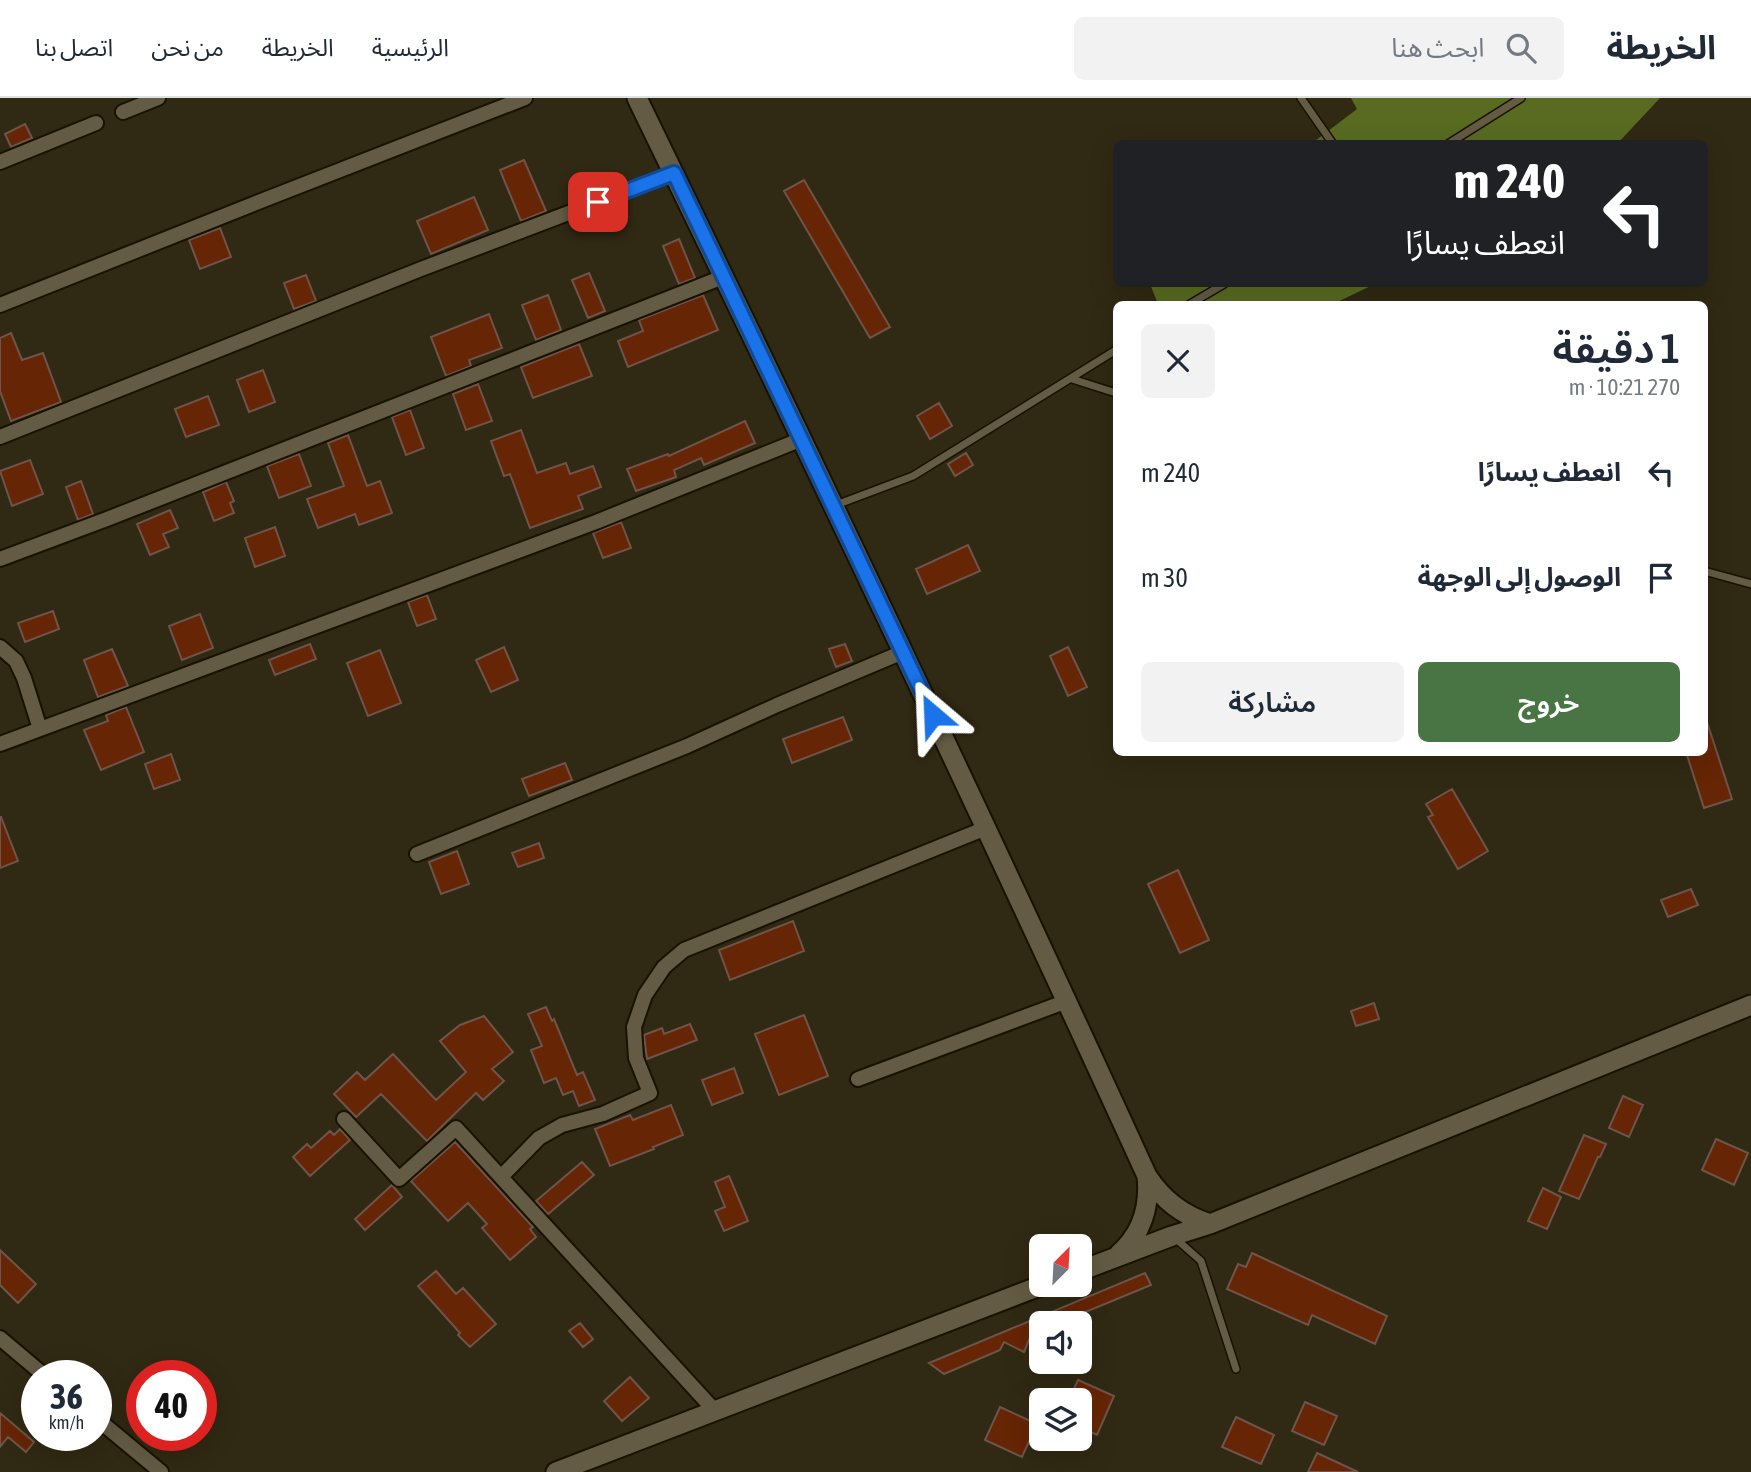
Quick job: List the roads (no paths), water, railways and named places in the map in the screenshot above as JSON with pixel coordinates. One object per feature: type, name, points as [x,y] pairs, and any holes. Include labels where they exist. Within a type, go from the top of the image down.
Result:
[{"type":"street","points":[[123,112],[158,98]]},
{"type":"street","points":[[0,305],[525,98]]},
{"type":"street","points":[[638,98],[903,652],[1147,1176],[1173,1206],[1210,1224]]},
{"type":"street","points":[[0,162],[96,123]]},
{"type":"street","points":[[0,437],[421,269],[674,173]]},
{"type":"street","points":[[0,559],[723,276]]},
{"type":"street","points":[[0,744],[596,522],[802,439]]},
{"type":"street","points":[[0,647],[16,661],[40,729]]},
{"type":"street","points":[[417,854],[687,747],[776,705],[903,652]]},
{"type":"street","points":[[501,1177],[539,1138],[562,1125],[603,1114],[650,1093],[636,1058],[634,1027],[645,995],[664,967],[684,950],[986,828]]},
{"type":"street","points":[[858,1079],[1067,1002]]},
{"type":"street","points":[[1092,1267],[1210,1224],[1751,1005]]},
{"type":"street","points":[[344,1119],[399,1179],[456,1128],[715,1411]]},
{"type":"street","points":[[1115,1258],[1133,1239],[1145,1215],[1147,1176]]},
{"type":"street","points":[[556,1472],[1029,1290]]},
{"type":"street","points":[[0,1338],[26,1360]]},
{"type":"street","points":[[112,1431],[161,1472]]},
{"type":"lane","points":[[1301,98],[1330,140]]},
{"type":"lane","points":[[1454,140],[1521,98]]},
{"type":"lane","points":[[1195,301],[1219,287]]},
{"type":"lane","points":[[834,506],[913,476],[1113,352]]},
{"type":"lane","points":[[1072,379],[1113,392]]},
{"type":"lane","points":[[1708,572],[1751,584]]},
{"type":"lane","points":[[1172,1236],[1201,1261],[1236,1369]]}]
